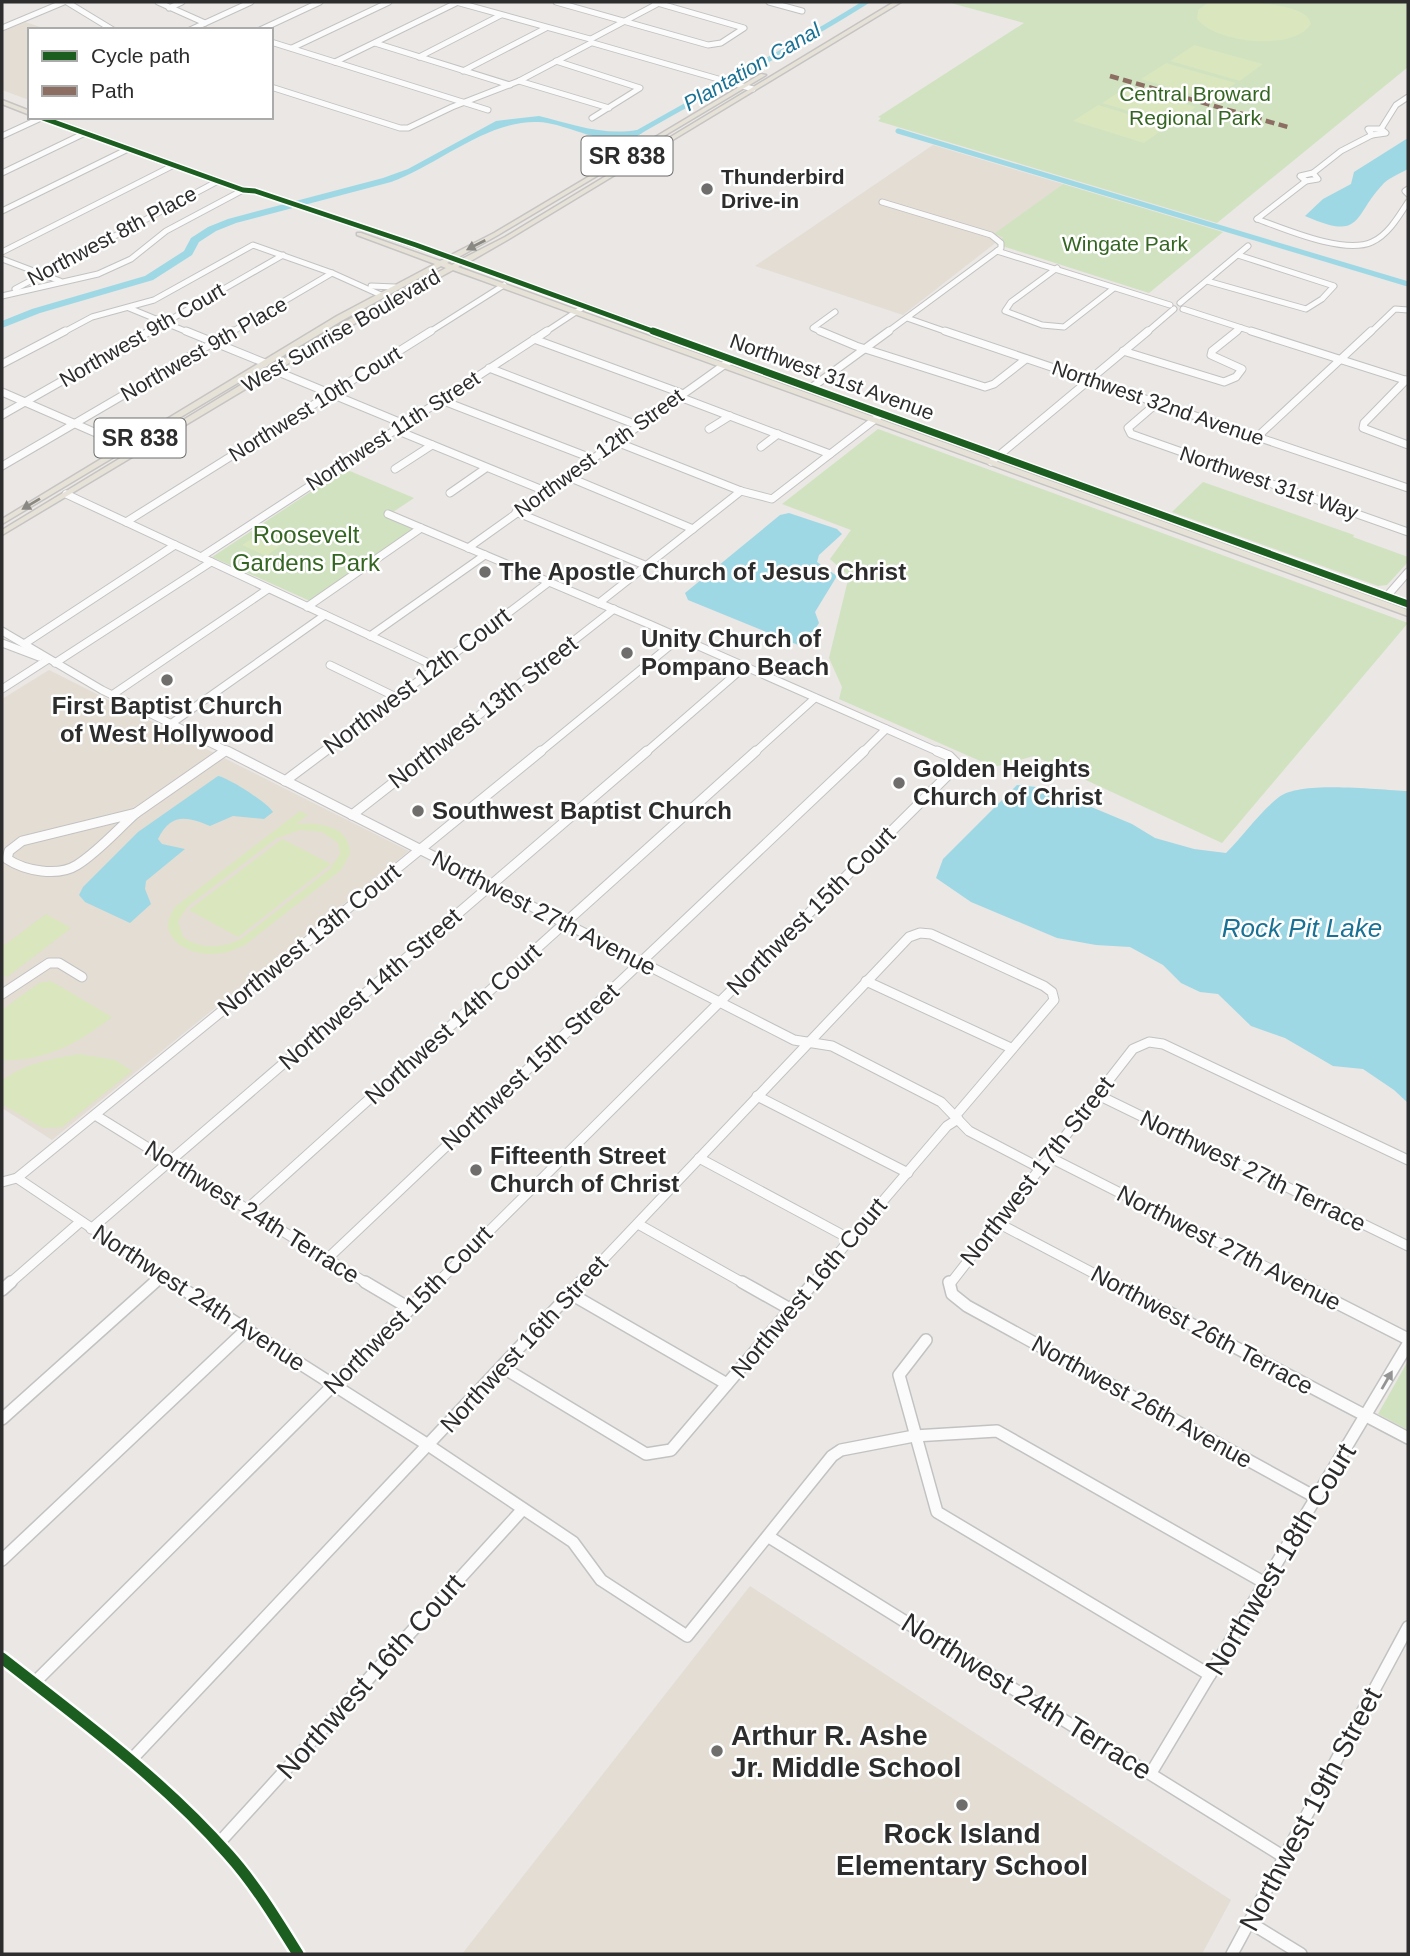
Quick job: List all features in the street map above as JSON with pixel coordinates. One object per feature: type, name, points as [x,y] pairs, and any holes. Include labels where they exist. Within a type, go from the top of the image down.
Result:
[{"type":"main road","name":"West Sunrise Boulevard","points":[[2,533],[261,375],[278,355],[381,295],[496,234],[739,85],[885,2]]},
{"type":"main road","name":"West Sunrise Boulevard","points":[[2,522],[126,446],[268,366],[464,262],[898,2]]},
{"type":"main road","points":[[833,41],[832,37],[868,15],[868,12]]},
{"type":"main road","points":[[2,102],[28,112]]},
{"type":"main road","name":"Northwest 31st Avenue","points":[[46,119],[243,190],[255,191],[464,262],[811,388],[878,417]]},
{"type":"main road","name":"Northwest 31st Avenue","points":[[243,190],[247,195],[321,222],[454,267],[783,387],[878,417],[1408,604]]},
{"type":"main road","points":[[321,222],[342,222]]},
{"type":"main road","points":[[783,387],[811,388]]},
{"type":"main road","points":[[65,494],[71,485],[106,463],[111,455]]},
{"type":"main road","name":"Northwest 31st Avenue","points":[[995,459],[1408,613]]},
{"type":"main road","points":[[1363,597],[1387,596]]},
{"type":"street","points":[[2,28],[66,2],[110,28]]},
{"type":"street","points":[[158,2],[205,23]]},
{"type":"street","points":[[169,8],[182,2]]},
{"type":"street","points":[[194,28],[251,2]]},
{"type":"street","points":[[264,28],[320,2]]},
{"type":"street","points":[[292,48],[389,2]]},
{"type":"street","points":[[335,62],[457,2],[753,89]]},
{"type":"street","points":[[273,87],[400,128],[408,128],[463,102],[519,81],[592,41],[601,34],[625,21],[658,2],[744,28],[715,44],[625,21],[556,2]]},
{"type":"street","points":[[769,2],[784,3],[802,11]]},
{"type":"street","points":[[419,57],[501,15]]},
{"type":"street","points":[[463,71],[546,28]]},
{"type":"street","points":[[273,42],[488,110]]},
{"type":"street","points":[[375,43],[510,85]]},
{"type":"street","points":[[556,61],[640,88],[592,118]]},
{"type":"street","points":[[519,81],[609,108]]},
{"type":"street","points":[[1408,97],[1396,105],[1381,129],[1385,134],[1372,135],[1341,151],[1313,173],[1301,175],[1306,181],[1257,219],[1341,244],[1362,245],[1372,243],[1395,221],[1408,202]]},
{"type":"street","points":[[2,136],[37,119]]},
{"type":"street","points":[[2,173],[85,133]]},
{"type":"street","points":[[2,211],[128,149]]},
{"type":"street","points":[[2,252],[174,165]]},
{"type":"street","name":"Northwest 8th Place","points":[[4,294],[218,181]]},
{"type":"street","points":[[1408,188],[1405,191],[1408,194]]},
{"type":"street","points":[[4,294],[98,274],[131,259],[166,231],[243,190]]},
{"type":"street","points":[[811,388],[1001,248],[1001,243],[991,235],[882,201]]},
{"type":"street","points":[[3,362],[92,317],[154,300],[253,245],[332,273],[381,295]]},
{"type":"street","points":[[1182,306],[1248,246]]},
{"type":"street","points":[[998,251],[1172,307],[1182,306],[1241,328],[1407,381],[1364,423],[1363,428],[1408,445]]},
{"type":"street","name":"Northwest 9th Court","points":[[2,415],[283,255]]},
{"type":"street","points":[[1207,281],[1306,309],[1322,299],[1334,286],[1238,255]]},
{"type":"street","points":[[2,259],[61,282]]},
{"type":"street","points":[[1057,268],[1011,302],[1005,310],[1024,319],[1057,328],[1064,327],[1114,288]]},
{"type":"street","name":"Northwest 9th Place","points":[[2,466],[332,273]]},
{"type":"street","points":[[359,284],[395,288]]},
{"type":"street","name":"Northwest 10th Court","points":[[126,522],[503,285]]},
{"type":"street","name":"Northwest 11th Street","points":[[201,558],[585,306]]},
{"type":"street","points":[[995,459],[1172,307]]},
{"type":"street","points":[[128,308],[404,424]]},
{"type":"street","points":[[1257,437],[1395,309],[1406,309]]},
{"type":"street","points":[[835,312],[813,328],[856,346],[985,387],[994,384],[1026,359]]},
{"type":"street","name":"Northwest 32nd Avenue","points":[[907,318],[1408,488]]},
{"type":"street","points":[[1123,351],[1228,383],[1242,369],[1211,355],[1212,351],[1241,328]]},
{"type":"street","points":[[534,339],[830,454]]},
{"type":"street","name":"Northwest 12th Street","points":[[468,548],[731,359]]},
{"type":"street","points":[[489,368],[637,425]]},
{"type":"street","points":[[2,392],[126,446]]},
{"type":"street","points":[[441,400],[591,458]]},
{"type":"street","name":"Northwest 31st Way","points":[[1157,404],[1133,422],[1128,428],[1131,434],[1408,532]]},
{"type":"street","points":[[709,429],[730,416]]},
{"type":"street","points":[[614,442],[741,491],[772,499],[878,417]]},
{"type":"street","points":[[396,430],[545,491]]},
{"type":"street","points":[[761,447],[778,434]]},
{"type":"street","points":[[395,469],[432,445]]},
{"type":"street","points":[[450,493],[486,468]]},
{"type":"street","points":[[566,476],[693,529]]},
{"type":"street","points":[[599,603],[741,491]]},
{"type":"street","points":[[65,494],[437,667]]},
{"type":"street","points":[[516,512],[647,566]]},
{"type":"street","points":[[388,514],[614,609],[886,729]]},
{"type":"street","points":[[307,607],[421,528]]},
{"type":"street","points":[[23,644],[175,545]]},
{"type":"street","points":[[370,636],[485,555]]},
{"type":"street","points":[[2,688],[211,562]]},
{"type":"street","points":[[1387,596],[1408,572]]},
{"type":"street","name":"Northwest 12th Court","points":[[285,780],[549,582]]},
{"type":"street","points":[[112,695],[268,589]]},
{"type":"street","name":"Northwest 13th Street","points":[[352,815],[614,609]]},
{"type":"street","points":[[172,723],[325,615]]},
{"type":"street","name":"Northwest 27th Avenue","points":[[2,631],[112,695],[226,750],[719,1003],[794,1040],[832,1046],[942,1102],[968,1131],[1040,1168]]},
{"type":"street","name":"Northwest 13th Court","points":[[2,1182],[17,1178],[678,639]]},
{"type":"street","name":"Northwest 27th Avenue","points":[[2,643],[20,652],[49,660]]},
{"type":"street","points":[[330,665],[396,697]]},
{"type":"street","name":"Northwest 14th Street","points":[[91,1229],[744,667]]},
{"type":"street","name":"Northwest 14th Court","points":[[246,1210],[815,698]]},
{"type":"street","name":"Northwest 15th Court","points":[[34,1683],[958,765],[955,759],[886,729]]},
{"type":"street","name":"Northwest 15th Street","points":[[326,1260],[886,729]]},
{"type":"street","points":[[135,813],[22,842],[9,851],[6,859],[15,865],[34,869],[65,870],[76,866],[135,813],[226,750]]},
{"type":"street","name":"Northwest 16th Street","points":[[131,1760],[909,937],[920,933],[944,940],[1052,992]]},
{"type":"street","points":[[2,994],[37,968],[49,963],[59,963],[82,977]]},
{"type":"street","points":[[866,981],[1011,1048]]},
{"type":"street","name":"Northwest 16th Court","points":[[502,1367],[646,1454],[671,1450],[957,1117],[1011,1048],[1054,1000],[1052,992]]},
{"type":"street","name":"Northwest 17th Street","points":[[967,1306],[952,1294],[949,1282],[1133,1049],[1149,1042],[1163,1044],[1408,1160]]},
{"type":"street","points":[[757,1096],[908,1172]]},
{"type":"street","name":"Northwest 27th Terrace","points":[[1098,1096],[1408,1246]]},
{"type":"street","name":"Northwest 24th Terrace","points":[[95,1115],[171,1160],[326,1260],[409,1308]]},
{"type":"street","name":"Northwest 27th Avenue","points":[[1049,1157],[1408,1342]]},
{"type":"street","points":[[699,1158],[850,1239]]},
{"type":"street","name":"Northwest 24th Avenue","points":[[17,1178],[162,1276],[334,1384],[573,1542],[601,1580],[687,1636],[769,1537]]},
{"type":"street","points":[[2,1290],[80,1222]]},
{"type":"street","name":"Northwest 26th Terrace","points":[[996,1222],[1408,1438]]},
{"type":"street","points":[[638,1224],[790,1309]]},
{"type":"street","points":[[2,1419],[162,1276]]},
{"type":"street","points":[[570,1294],[727,1384]]},
{"type":"street","name":"Northwest 26th Avenue","points":[[967,1306],[1317,1498]]},
{"type":"street","points":[[2,1560],[247,1329]]},
{"type":"street","points":[[926,1340],[899,1375],[937,1512],[1210,1675]]},
{"type":"street","name":"Northwest 18th Court","points":[[1151,1773],[1366,1417],[1408,1342]]},
{"type":"street","points":[[769,1537],[832,1456],[841,1450],[914,1436],[998,1431],[1265,1583]]},
{"type":"street","name":"Northwest 16th Court","points":[[219,1843],[523,1509]]},
{"type":"street","name":"Northwest 24th Terrace","points":[[769,1537],[1284,1857]]},
{"type":"street","name":"Northwest 19th Street","points":[[1232,1954],[1408,1627]]},
{"type":"street","points":[[2,1658],[131,1760],[219,1843],[266,1904],[298,1954]]},
{"type":"street","points":[[1250,1922],[1301,1954]]},
{"type":"shaded area","points":[[25,22],[43,28],[28,28],[28,100],[2,90],[2,32]]},
{"type":"shaded area","points":[[933,145],[1063,184],[995,234],[1003,237],[903,315],[755,266]]},
{"type":"shaded area","points":[[49,670],[409,851],[52,1140],[2,1108],[2,699]]},
{"type":"shaded area","points":[[750,1586],[1231,1900],[1202,1954],[462,1954]]},
{"type":"green space","name":"Central Broward Regional Park","points":[[947,2],[1408,2],[1408,67],[1217,223],[878,121],[881,118],[878,117],[1024,23]]},
{"type":"green space","points":[[1209,2],[1283,6],[1297,10],[1306,16],[1311,24],[1302,33],[1289,38],[1272,41],[1236,39],[1206,27],[1197,19],[1198,10]]},
{"type":"green space","points":[[1194,45],[1263,64],[1240,81],[1170,61]]},
{"type":"green space","points":[[1166,63],[1236,83],[1212,100],[1141,79]]},
{"type":"green space","points":[[1127,87],[1196,107],[1171,124],[1102,103]]},
{"type":"green space","points":[[1098,105],[1168,126],[1144,143],[1073,121]]},
{"type":"green space","name":"Wingate Park","points":[[1063,184],[1223,232],[1149,293],[996,244],[1003,237],[994,234]]},
{"type":"green space","points":[[878,429],[1408,623],[1222,843],[1034,756],[994,767],[839,699],[842,687],[829,658],[849,576],[830,559],[851,530],[782,504]]},
{"type":"green space","name":"Roosevelt Gardens Park","points":[[345,469],[414,498],[387,516],[416,528],[310,601],[212,557]]},
{"type":"green space","points":[[1203,482],[1354,535],[1353,537],[1408,557],[1408,562],[1387,585],[1378,586],[1172,512]]},
{"type":"green space","points":[[269,527],[293,537],[266,556],[242,545]]},
{"type":"green space","points":[[300,811],[308,815],[296,824],[331,827],[345,837],[349,844],[350,854],[341,870],[245,945],[233,950],[217,954],[203,953],[176,942],[168,927],[169,917],[175,907]],"holes":[[[300,830],[322,832],[338,843],[340,854],[330,869],[241,939],[226,944],[204,946],[183,937],[178,921],[188,906],[277,838]]]},
{"type":"green space","points":[[282,839],[331,864],[238,937],[189,910]]},
{"type":"green space","points":[[46,914],[71,928],[7,977],[2,974],[2,947]]},
{"type":"green space","points":[[51,981],[112,1017],[61,1049],[33,1058],[2,1060],[2,1010],[39,983]]},
{"type":"green space","points":[[79,1054],[115,1060],[132,1071],[62,1127],[43,1128],[2,1104],[2,1081],[11,1075],[39,1063]]},
{"type":"green space","points":[[1408,1361],[1408,1430],[1378,1414]]},
{"type":"water","points":[[1408,138],[1408,169],[1384,183],[1355,222],[1338,226],[1305,216],[1323,199],[1351,184],[1354,172]]},
{"type":"water","points":[[789,513],[837,529],[842,534],[819,555],[817,562],[837,576],[815,612],[819,623],[803,647],[688,600],[685,593],[780,515]]},
{"type":"water","points":[[218,776],[248,791],[273,812],[264,819],[233,816],[210,826],[186,819],[168,825],[158,839],[162,844],[185,849],[146,881],[145,889],[151,904],[130,923],[85,902],[79,895],[83,887],[138,832]]},
{"type":"water","name":"Rock Pit Lake","points":[[1017,785],[1046,788],[1132,824],[1155,838],[1194,849],[1226,853],[1272,803],[1290,792],[1322,787],[1408,791],[1408,1103],[1363,1069],[1333,1066],[1285,1038],[1251,1026],[1218,994],[1200,992],[1181,983],[1163,965],[1130,947],[1096,945],[1057,938],[971,902],[936,878],[943,859]]},
{"type":"waterway","name":"Plantation Canal","points":[[637,133],[866,2]]},
{"type":"waterway","points":[[2,325],[36,311],[149,278],[188,253],[195,240],[212,229],[232,221],[412,171],[499,123],[539,119],[596,134],[620,136],[637,133]]},
{"type":"waterway","points":[[898,131],[1408,284]]},
{"type":"marked path","points":[[1110,76],[1291,128]]},
{"type":"cycle path","points":[[46,119],[243,190],[255,191],[416,245],[1408,604]]},
{"type":"cycle path","points":[[2,1658],[139,1769],[192,1817],[229,1855],[250,1882],[298,1954]]},
{"type":"place","name":"Thunderbird Drive-in","points":[[707,189]]},
{"type":"place","name":"The Apostle Church of Jesus Christ","points":[[485,572]]},
{"type":"place","name":"Unity Church of Pompano Beach","points":[[627,653]]},
{"type":"place","name":"First Baptist Church of West Hollywood","points":[[167,680]]},
{"type":"place","name":"Golden Heights Church of Christ","points":[[899,783]]},
{"type":"place","name":"Southwest Baptist Church","points":[[418,811]]},
{"type":"place","name":"Fifteenth Street Church of Christ","points":[[476,1170]]},
{"type":"place","name":"Arthur R. Ashe Jr. Middle School","points":[[717,1751]]},
{"type":"place","name":"Rock Island Elementary School","points":[[962,1805]]}]
